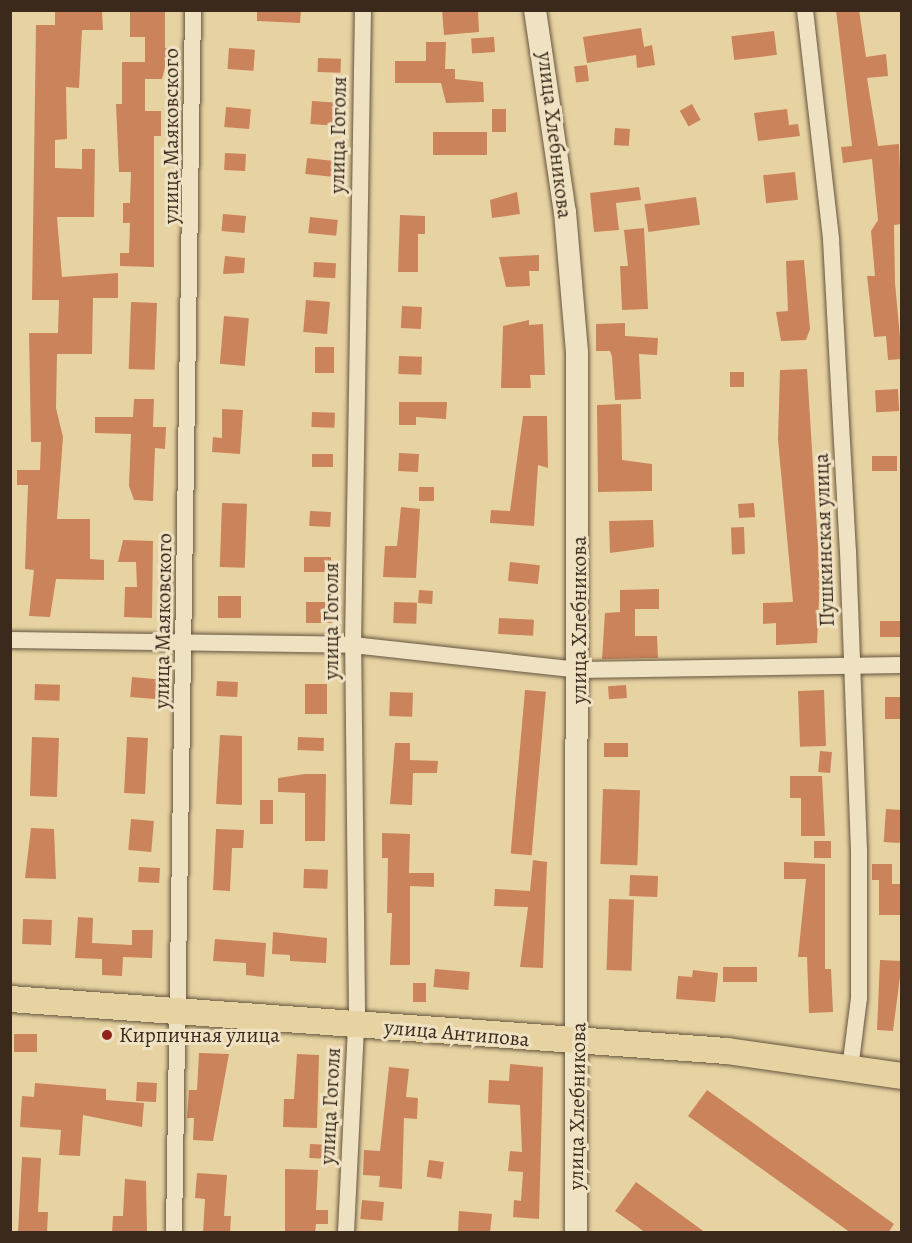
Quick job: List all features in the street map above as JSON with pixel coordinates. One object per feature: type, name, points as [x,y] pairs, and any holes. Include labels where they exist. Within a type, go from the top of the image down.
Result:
[{"type":"main road","name":"улица Антипова","points":[[10,999],[579,1043],[727,1051],[902,1076]]},
{"type":"street","name":"улица Маяковского","points":[[174,1233],[180,1011],[194,10]]},
{"type":"street","name":"улица Гоголя","points":[[346,1233],[356,1024],[353,645],[363,10]]},
{"type":"street","name":"улица Хлебникова","points":[[535,10],[563,193],[577,353],[579,1043],[576,1233]]},
{"type":"street","name":"Пушкинская улица","points":[[805,10],[831,238],[850,666],[859,998],[850,1069]]},
{"type":"street","points":[[10,640],[353,645],[579,670],[902,665]]},
{"type":"building","points":[[130,10],[165,10],[165,48],[170,48],[162,79],[145,79],[145,111],[161,111],[161,136],[154,136],[154,267],[120,266],[120,253],[129,253],[130,223],[123,223],[123,203],[130,203],[131,172],[119,172],[116,104],[122,104],[122,62],[145,62],[145,37],[130,37]]},
{"type":"building","points":[[257,10],[301,10],[300,23],[257,21]]},
{"type":"building","points":[[442,10],[478,10],[479,32],[444,35]]},
{"type":"building","points":[[836,10],[859,10],[866,57],[886,54],[888,76],[867,78],[878,146],[899,144],[902,224],[894,225],[895,283],[902,359],[888,360],[886,336],[874,337],[867,276],[875,276],[871,231],[878,220],[872,159],[843,163],[841,147],[852,146]]},
{"type":"building","points":[[55,11],[102,11],[103,30],[82,30],[79,88],[66,87],[67,139],[55,140],[55,168],[82,169],[82,149],[95,149],[94,217],[57,217],[62,277],[118,273],[118,298],[93,298],[92,354],[57,354],[56,408],[63,437],[57,519],[90,519],[90,559],[104,560],[104,580],[56,579],[50,617],[29,616],[34,570],[25,569],[28,485],[17,485],[17,470],[40,470],[41,442],[31,442],[29,333],[58,333],[59,300],[32,300],[36,25],[55,25]]},
{"type":"building","points":[[641,28],[644,47],[652,45],[655,65],[637,68],[636,55],[587,63],[583,37]]},
{"type":"building","points":[[774,31],[777,55],[734,60],[731,36]]},
{"type":"building","points":[[494,37],[495,52],[472,54],[471,39]]},
{"type":"building","points":[[426,42],[446,42],[445,69],[455,69],[455,79],[483,82],[484,102],[446,103],[441,83],[395,83],[395,61],[426,61]]},
{"type":"building","points":[[229,48],[255,50],[253,71],[228,69]]},
{"type":"building","points":[[318,58],[341,59],[340,73],[318,72]]},
{"type":"building","points":[[587,65],[589,81],[576,82],[574,67]]},
{"type":"building","points":[[312,101],[338,103],[336,126],[310,124]]},
{"type":"building","points":[[692,104],[701,120],[688,127],[680,111]]},
{"type":"building","points":[[226,107],[251,109],[249,129],[224,127]]},
{"type":"building","points":[[492,109],[506,109],[506,132],[492,132]]},
{"type":"building","points":[[787,109],[789,125],[798,124],[800,136],[758,141],[754,113]]},
{"type":"building","points":[[615,128],[630,129],[629,146],[614,145]]},
{"type":"building","points":[[433,132],[487,132],[487,155],[433,155]]},
{"type":"building","points":[[225,153],[246,154],[245,171],[224,170]]},
{"type":"building","points":[[307,158],[337,161],[335,177],[305,174]]},
{"type":"building","points":[[795,172],[798,200],[766,203],[763,175]]},
{"type":"building","points":[[639,187],[641,200],[616,203],[619,230],[594,232],[590,193]]},
{"type":"building","points":[[517,192],[520,214],[492,218],[490,200]]},
{"type":"building","points":[[696,197],[700,225],[648,232],[645,204]]},
{"type":"building","points":[[223,214],[246,216],[244,233],[222,231]]},
{"type":"building","points":[[400,215],[425,216],[425,234],[418,234],[418,272],[398,272]]},
{"type":"building","points":[[310,217],[338,220],[336,236],[308,233]]},
{"type":"building","points":[[644,228],[648,309],[622,310],[620,266],[628,266],[624,230]]},
{"type":"building","points":[[539,255],[539,271],[529,271],[530,286],[506,287],[499,257]]},
{"type":"building","points":[[225,256],[245,258],[244,273],[223,274]]},
{"type":"building","points":[[804,260],[810,329],[806,340],[781,341],[776,312],[788,311],[786,261]]},
{"type":"building","points":[[314,262],[336,263],[335,278],[313,277]]},
{"type":"building","points":[[306,300],[330,302],[327,334],[303,332]]},
{"type":"building","points":[[131,302],[157,303],[155,370],[129,369]]},
{"type":"building","points":[[402,306],[422,307],[421,329],[401,328]]},
{"type":"building","points":[[224,316],[249,318],[245,366],[220,364]]},
{"type":"building","points":[[529,320],[529,325],[543,324],[545,375],[530,375],[531,388],[501,388],[503,326]]},
{"type":"building","points":[[625,323],[625,336],[658,338],[657,355],[639,354],[641,399],[615,400],[610,351],[596,351],[596,324]]},
{"type":"building","points":[[315,347],[334,347],[334,373],[315,373]]},
{"type":"building","points":[[399,356],[422,357],[421,375],[398,374]]},
{"type":"building","points":[[807,369],[820,578],[817,643],[776,645],[776,623],[763,624],[763,603],[793,602],[778,440],[780,370]]},
{"type":"building","points":[[730,372],[744,372],[744,387],[730,387]]},
{"type":"building","points":[[898,389],[899,411],[876,412],[875,390]]},
{"type":"building","points":[[134,399],[154,399],[153,427],[166,427],[165,449],[155,448],[153,501],[134,500],[129,486],[131,434],[95,433],[95,417],[133,417]]},
{"type":"building","points":[[399,402],[447,402],[446,419],[416,417],[416,425],[399,425]]},
{"type":"building","points":[[621,404],[622,460],[652,464],[652,491],[598,492],[597,405]]},
{"type":"building","points":[[222,409],[243,410],[240,454],[212,452],[213,437],[222,438]]},
{"type":"building","points":[[312,412],[335,413],[334,428],[311,427]]},
{"type":"building","points":[[523,416],[547,416],[548,468],[538,465],[534,526],[490,523],[491,510],[510,511]]},
{"type":"building","points":[[399,453],[419,454],[418,472],[398,471]]},
{"type":"building","points":[[312,454],[333,454],[333,467],[312,467]]},
{"type":"building","points":[[872,456],[897,456],[897,471],[872,471]]},
{"type":"building","points":[[419,487],[434,487],[434,501],[419,501]]},
{"type":"building","points":[[222,503],[247,504],[245,568],[220,567]]},
{"type":"building","points":[[754,503],[755,517],[739,518],[738,504]]},
{"type":"building","points":[[401,507],[420,509],[416,578],[383,577],[385,546],[397,546]]},
{"type":"building","points":[[310,511],[331,512],[330,527],[309,526]]},
{"type":"building","points":[[653,520],[654,547],[610,553],[609,521]]},
{"type":"building","points":[[731,527],[744,527],[745,554],[732,554]]},
{"type":"building","points":[[123,540],[153,541],[152,618],[124,617],[125,587],[137,587],[136,562],[118,562]]},
{"type":"building","points":[[304,557],[331,557],[331,572],[304,572]]},
{"type":"building","points":[[510,562],[540,565],[538,584],[508,581]]},
{"type":"building","points":[[659,589],[659,609],[635,609],[635,636],[657,636],[658,658],[602,659],[605,613],[620,612],[620,590]]},
{"type":"building","points":[[419,590],[433,591],[432,604],[418,603]]},
{"type":"building","points":[[218,596],[241,596],[241,618],[218,618]]},
{"type":"building","points":[[306,602],[332,602],[332,623],[306,623]]},
{"type":"building","points":[[394,602],[417,603],[416,624],[393,623]]},
{"type":"building","points":[[499,618],[534,620],[533,636],[498,634]]},
{"type":"building","points":[[880,621],[902,621],[902,637],[880,637]]},
{"type":"building","points":[[132,677],[157,679],[155,699],[130,697]]},
{"type":"building","points":[[217,681],[238,682],[237,697],[216,696]]},
{"type":"building","points":[[35,684],[60,685],[59,701],[34,700]]},
{"type":"building","points":[[305,684],[327,684],[327,714],[305,714]]},
{"type":"building","points":[[626,685],[627,698],[609,699],[608,686]]},
{"type":"building","points":[[525,690],[546,692],[532,855],[511,853]]},
{"type":"building","points":[[824,690],[826,746],[800,747],[798,691]]},
{"type":"building","points":[[390,692],[413,693],[412,717],[389,716]]},
{"type":"building","points":[[885,697],[902,697],[902,719],[885,719]]},
{"type":"building","points":[[220,735],[242,736],[242,805],[216,804]]},
{"type":"building","points":[[32,737],[59,738],[57,797],[30,796]]},
{"type":"building","points":[[127,737],[148,738],[145,794],[124,793]]},
{"type":"building","points":[[298,737],[324,738],[324,751],[298,750]]},
{"type":"building","points":[[395,743],[410,743],[410,760],[438,761],[437,773],[413,773],[412,805],[390,804]]},
{"type":"building","points":[[604,743],[628,743],[628,757],[604,757]]},
{"type":"building","points":[[820,751],[832,752],[830,773],[818,772]]},
{"type":"building","points":[[326,774],[325,841],[305,841],[305,793],[278,792],[278,778]]},
{"type":"building","points":[[790,776],[822,776],[825,836],[801,836],[801,798],[790,798]]},
{"type":"building","points":[[603,789],[640,790],[637,865],[600,864]]},
{"type":"building","points":[[260,800],[273,800],[273,824],[260,824]]},
{"type":"building","points":[[886,809],[902,810],[900,843],[884,842]]},
{"type":"building","points":[[131,819],[154,821],[151,852],[128,850]]},
{"type":"building","points":[[31,828],[54,829],[56,879],[25,878]]},
{"type":"building","points":[[216,829],[244,830],[243,848],[232,848],[230,891],[213,890]]},
{"type":"building","points":[[382,833],[410,834],[409,873],[434,873],[434,887],[410,886],[410,965],[390,965],[392,913],[387,913],[388,858],[382,858]]},
{"type":"building","points":[[814,841],[831,841],[831,858],[814,858]]},
{"type":"building","points":[[533,860],[547,862],[543,968],[520,967],[528,907],[494,906],[495,889],[530,891]]},
{"type":"building","points":[[784,862],[825,864],[825,969],[831,969],[833,1012],[809,1013],[807,957],[798,957],[806,879],[784,879]]},
{"type":"building","points":[[872,864],[892,864],[892,884],[902,884],[902,915],[879,915],[879,880],[872,880]]},
{"type":"building","points":[[139,867],[160,868],[159,883],[138,882]]},
{"type":"building","points":[[304,869],[328,870],[327,889],[303,888]]},
{"type":"building","points":[[630,875],[658,876],[657,897],[629,896]]},
{"type":"building","points":[[609,899],[634,900],[632,971],[607,970]]},
{"type":"building","points":[[78,917],[93,918],[92,943],[132,945],[132,930],[153,930],[152,958],[123,957],[122,976],[102,975],[102,959],[75,958]]},
{"type":"building","points":[[23,919],[52,920],[51,945],[22,944]]},
{"type":"building","points":[[273,932],[327,938],[326,963],[290,961],[290,955],[272,954]]},
{"type":"building","points":[[215,939],[266,943],[264,977],[246,975],[246,963],[213,961]]},
{"type":"building","points":[[880,960],[902,961],[893,1031],[877,1030]]},
{"type":"building","points":[[723,967],[757,967],[757,982],[723,982]]},
{"type":"building","points":[[435,969],[470,972],[468,990],[433,987]]},
{"type":"building","points":[[693,970],[718,973],[715,1002],[676,999],[678,976],[692,977]]},
{"type":"building","points":[[413,983],[426,983],[426,1002],[413,1002]]},
{"type":"building","points":[[14,1034],[37,1034],[37,1052],[14,1052]]},
{"type":"building","points":[[199,1053],[229,1054],[213,1141],[193,1140],[194,1118],[187,1118],[189,1090],[197,1090]]},
{"type":"building","points":[[297,1054],[319,1055],[317,1128],[283,1127],[284,1099],[294,1099]]},
{"type":"building","points":[[510,1064],[543,1067],[539,1219],[513,1217],[514,1200],[521,1201],[523,1172],[508,1171],[510,1151],[522,1152],[520,1105],[488,1103],[489,1080],[509,1081]]},
{"type":"building","points":[[389,1067],[409,1069],[406,1097],[418,1098],[417,1119],[404,1118],[402,1189],[379,1187],[380,1176],[363,1175],[364,1150],[380,1151]]},
{"type":"building","points":[[137,1082],[157,1083],[156,1102],[136,1101]]},
{"type":"building","points":[[35,1083],[106,1089],[106,1100],[144,1103],[142,1127],[83,1115],[80,1156],[59,1155],[61,1130],[20,1127],[22,1096],[34,1097]]},
{"type":"building","points":[[707,1090],[894,1224],[888,1233],[851,1233],[688,1116]]},
{"type":"building","points":[[310,1144],[330,1145],[329,1159],[309,1158]]},
{"type":"building","points":[[22,1157],[41,1158],[38,1212],[48,1212],[47,1233],[18,1233]]},
{"type":"building","points":[[429,1160],[444,1162],[441,1179],[427,1177]]},
{"type":"building","points":[[285,1169],[318,1170],[316,1210],[328,1210],[328,1224],[316,1224],[315,1233],[285,1233]]},
{"type":"building","points":[[197,1173],[227,1175],[224,1216],[231,1216],[230,1233],[203,1233],[205,1199],[195,1198]]},
{"type":"building","points":[[125,1179],[146,1181],[147,1233],[112,1233],[113,1216],[123,1216]]},
{"type":"building","points":[[636,1182],[706,1233],[646,1233],[615,1211]]},
{"type":"building","points":[[362,1200],[384,1202],[382,1221],[360,1219]]},
{"type":"building","points":[[459,1211],[492,1214],[490,1233],[458,1233]]},
{"type":"place","name":"Кирпичная улица","points":[[107,1035]]}]
